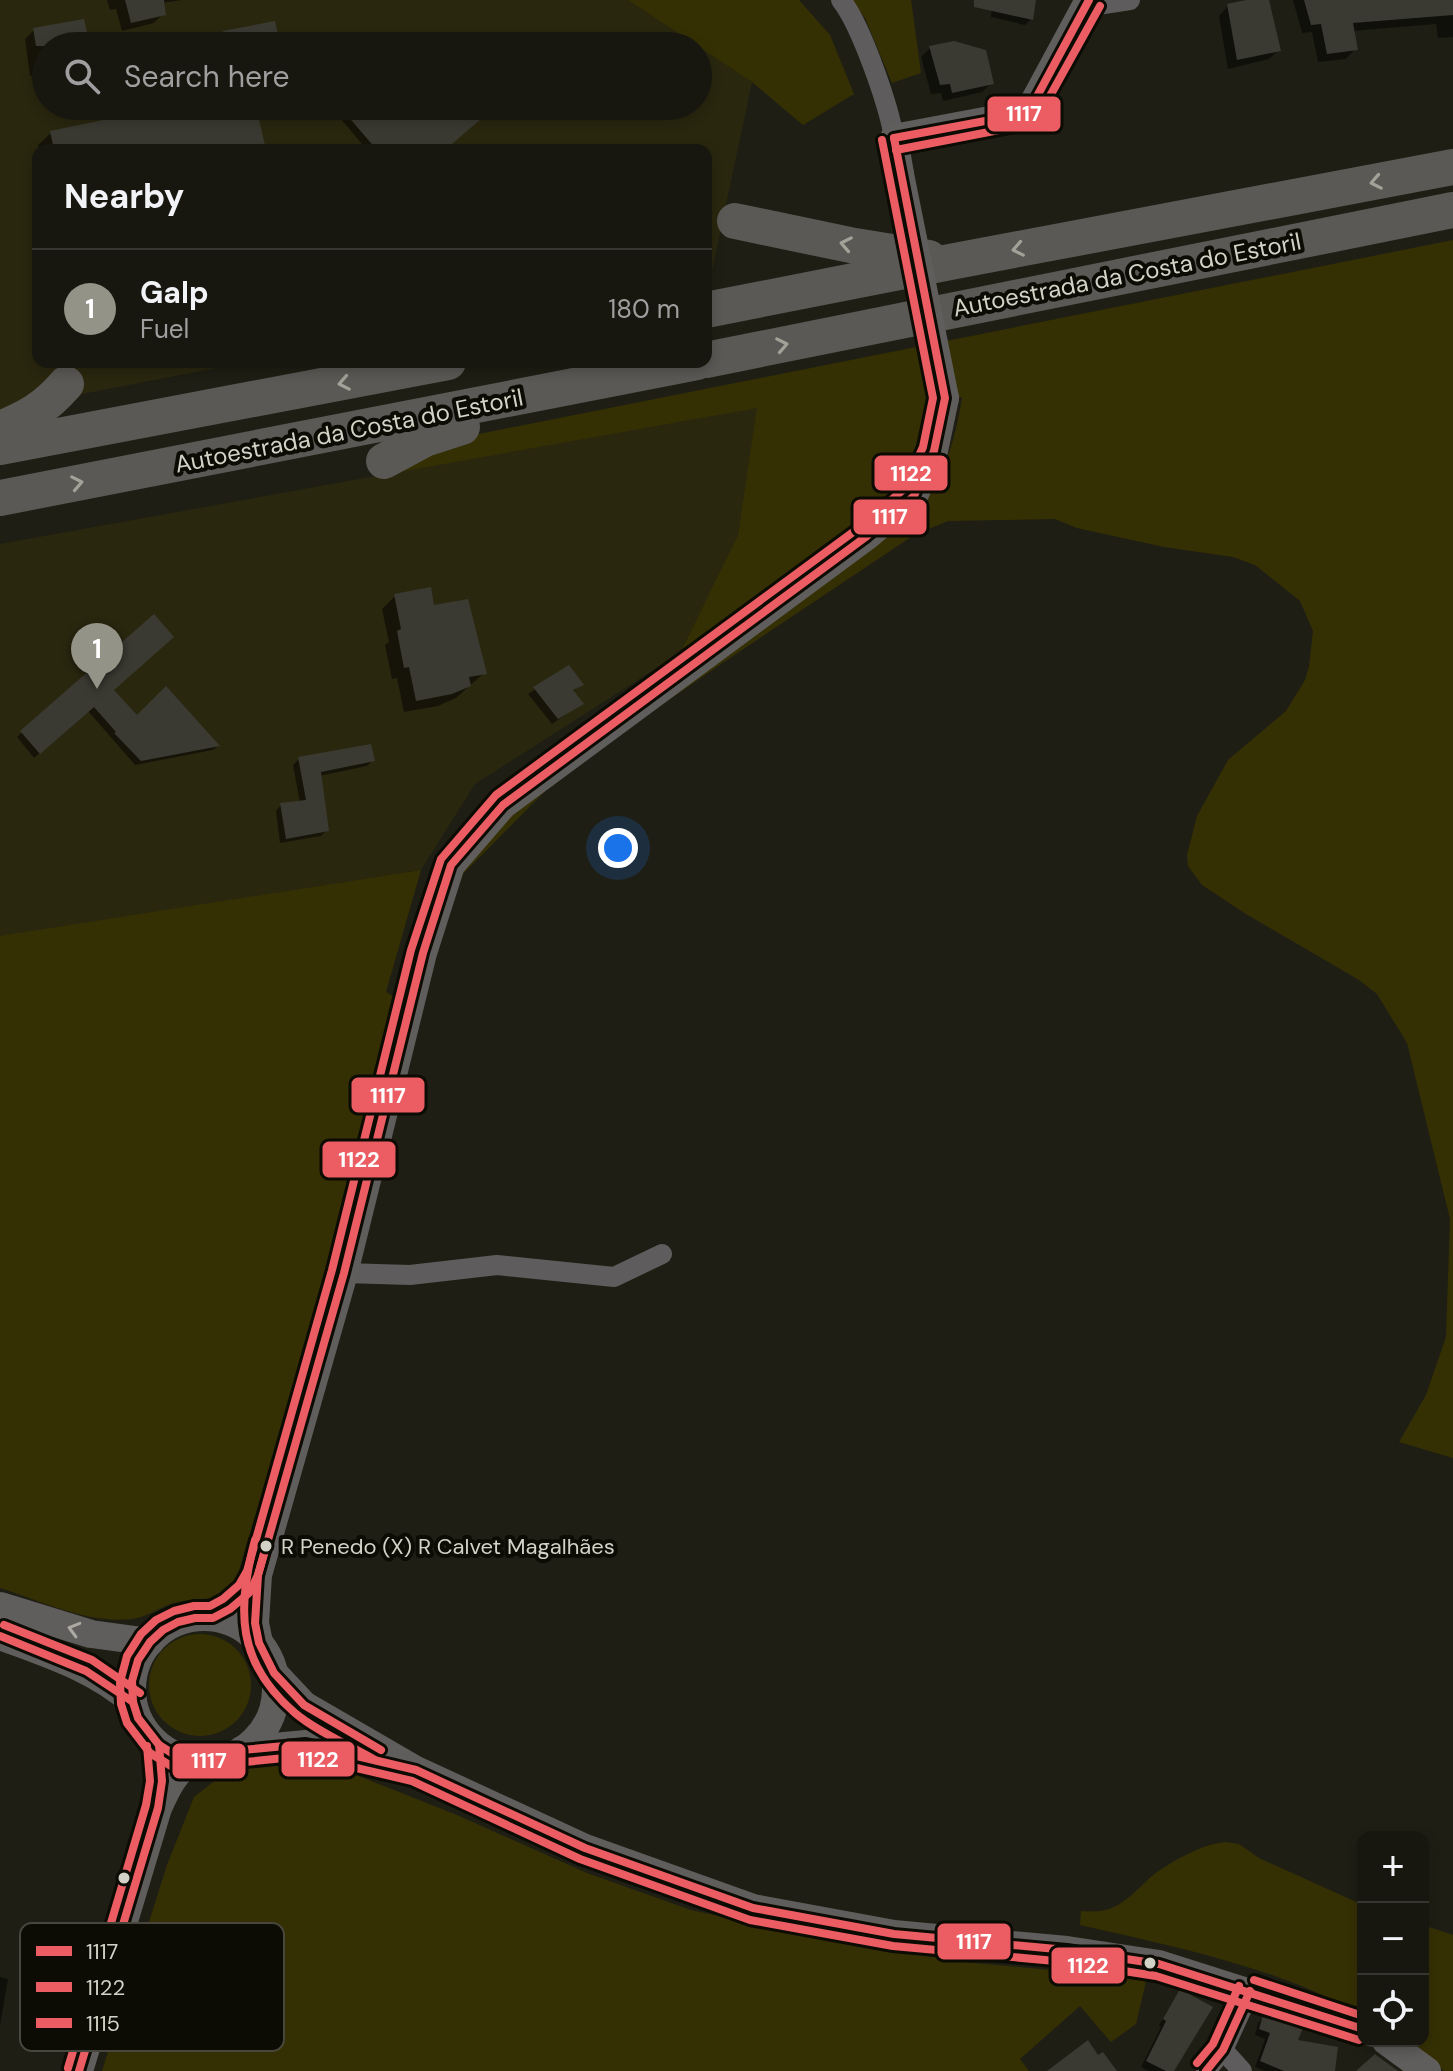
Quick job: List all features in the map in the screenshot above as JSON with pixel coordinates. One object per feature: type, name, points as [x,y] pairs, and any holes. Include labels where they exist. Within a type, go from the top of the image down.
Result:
[{"type":"highway","name":"Autoestrada da Costa do Estoril","points":[[712,309],[1453,167]]},
{"type":"highway","name":"Autoestrada da Costa do Estoril","points":[[712,359],[1453,210]]},
{"type":"highway","points":[[735,221],[868,249],[950,262]]},
{"type":"highway","name":"Autoestrada da Costa do Estoril","points":[[0,447],[416,368]]},
{"type":"highway","name":"Autoestrada da Costa do Estoril","points":[[0,498],[667,368]]},
{"type":"highway","points":[[0,429],[29,417],[49,404],[66,384]]},
{"type":"highway","points":[[384,461],[436,435],[577,386]]},
{"type":"street","points":[[213,1618],[249,1593],[258,1575],[344,1273],[423,953],[451,865],[503,805],[867,536],[914,496],[934,451],[945,398],[890,112],[853,20],[841,0]]},
{"type":"street","points":[[894,138],[1028,113],[1086,4],[1130,0]]},
{"type":"street","points":[[344,1273],[410,1275],[497,1265],[614,1277],[662,1254]]},
{"type":"street","points":[[258,1575],[255,1623],[259,1643]]},
{"type":"street","points":[[0,1606],[91,1634],[150,1642]]},
{"type":"street","points":[[213,1618],[245,1631],[259,1643],[274,1673],[276,1695],[270,1717],[259,1736],[242,1750],[222,1759],[193,1760],[175,1755],[159,1745],[138,1718],[132,1681],[138,1660],[163,1630],[178,1622],[213,1618]]},
{"type":"street","points":[[0,1636],[90,1672],[111,1683],[133,1702]]},
{"type":"street","points":[[274,1673],[304,1705],[416,1770],[585,1848],[753,1908],[894,1934],[1067,1950],[1159,1964],[1357,2027]]},
{"type":"street","points":[[242,1750],[306,1744],[416,1770]]},
{"type":"street","points":[[158,1808],[162,1781],[159,1745]]},
{"type":"street","points":[[123,1923],[167,1786],[180,1768],[193,1760]]},
{"type":"street","points":[[1206,2071],[1223,2050],[1250,1991]]},
{"type":"street","points":[[1394,2047],[1427,2071]]},
{"type":"street","points":[[1223,2050],[1242,2071]]},
{"type":"street","points":[[79,2071],[85,2051]]},
{"type":"shaded area","points":[[0,0],[628,0],[677,32],[32,32],[32,120],[712,120],[712,55],[752,82],[712,271],[712,144],[32,144],[32,368],[216,368],[0,410]]},
{"type":"shaded area","points":[[628,0],[799,0],[830,35],[854,94],[803,125],[752,82],[712,56],[712,32],[676,32]]},
{"type":"shaded area","points":[[851,0],[911,0],[921,73],[892,83],[865,18]]},
{"type":"shaded area","points":[[1453,240],[1453,1458],[1399,1442],[1426,1395],[1446,1337],[1450,1219],[1407,1043],[1377,994],[1202,885],[1188,866],[1187,855],[1197,816],[1228,760],[1286,711],[1305,680],[1313,631],[1300,601],[1255,565],[1233,557],[1164,547],[1077,528],[1055,519],[948,521],[914,535],[562,774],[455,882],[477,841],[653,702],[916,517],[934,488],[946,460],[962,397],[934,402],[923,456],[902,493],[868,524],[680,653],[738,535],[757,408],[394,473],[459,438]]},
{"type":"shaded area","points":[[758,407],[738,535],[680,653],[475,784],[421,870],[0,937],[0,544]]},
{"type":"shaded area","points":[[421,870],[386,992],[399,1000],[343,1219],[235,1584],[216,1597],[172,1604],[138,1618],[115,1620],[82,1615],[0,1588],[0,936]]},
{"type":"shaded area","points":[[200,1634],[229,1642],[243,1656],[251,1685],[243,1714],[229,1728],[200,1736],[171,1728],[157,1714],[149,1685],[157,1656],[171,1642]]},
{"type":"shaded area","points":[[303,1754],[457,1815],[587,1873],[691,1910],[829,1940],[963,1962],[1147,1977],[1136,2024],[1111,2042],[1080,2006],[1020,2059],[1029,2071],[102,2071],[108,2051],[284,2051],[284,1923],[149,1923],[167,1865],[194,1797],[232,1767],[258,1757]]},
{"type":"shaded area","points":[[1217,1843],[1239,1844],[1259,1858],[1357,1902],[1357,2013],[1298,1984],[1226,1960],[1080,1925],[1081,1911],[1113,1908],[1178,1859]]},
{"type":"shaded area","points":[[1429,1927],[1453,1935],[1453,2071],[1444,2071],[1414,2047],[1429,2047]]},
{"type":"building","points":[[125,0],[164,0],[166,15],[131,23]]},
{"type":"building","points":[[974,0],[1036,0],[1033,20],[974,7]]},
{"type":"building","points":[[1269,0],[1281,51],[1237,60],[1227,4]]},
{"type":"building","points":[[1304,0],[1453,0],[1453,15],[1353,23],[1358,50],[1327,54],[1321,24],[1311,25]]},
{"type":"building","points":[[84,19],[87,32],[34,32],[33,28]]},
{"type":"building","points":[[275,21],[277,32],[223,32]]},
{"type":"building","points":[[954,41],[986,50],[994,84],[952,93],[950,84],[940,85],[929,46]]},
{"type":"building","points":[[103,120],[259,120],[265,144],[53,144],[50,131]]},
{"type":"building","points":[[351,120],[480,120],[452,144],[372,144]]},
{"type":"building","points":[[431,587],[434,605],[468,599],[487,674],[469,677],[471,686],[452,694],[416,701],[409,667],[404,668],[394,594]]},
{"type":"building","points":[[154,614],[174,637],[114,690],[137,715],[166,686],[220,746],[141,761],[94,707],[40,754],[20,731]]},
{"type":"building","points":[[569,665],[584,685],[573,690],[584,704],[558,719],[533,687]]},
{"type":"building","points":[[371,744],[375,761],[321,772],[329,831],[286,839],[280,803],[306,800],[298,757]]},
{"type":"building","points":[[1180,1989],[1213,2007],[1174,2071],[1166,2071],[1146,2061],[1166,2021],[1163,2019]]},
{"type":"building","points":[[1263,2015],[1303,2028],[1298,2040],[1338,2047],[1335,2071],[1284,2071],[1260,2061],[1270,2033],[1259,2029]]},
{"type":"building","points":[[1088,2040],[1098,2055],[1103,2052],[1117,2071],[1047,2071]]},
{"type":"building","points":[[1376,2055],[1398,2071],[1356,2071]]},
{"type":"transit line","name":"1117","points":[[894,138],[1028,113],[1089,0]]},
{"type":"transit line","name":"1122","points":[[896,150],[1035,123],[1100,6]]},
{"type":"transit line","name":"1117","points":[[894,138],[945,398],[934,451],[914,496],[867,536],[503,805],[451,865],[423,953],[344,1273],[258,1575],[249,1593],[230,1609],[213,1618],[178,1622],[150,1642],[138,1660],[132,1681],[133,1702],[138,1718],[159,1745],[175,1755],[207,1761],[222,1759],[242,1750],[306,1744],[416,1770],[585,1848],[753,1908],[894,1934],[1067,1950],[1159,1964],[1357,2027]]},
{"type":"transit line","name":"1122","points":[[882,140],[933,398],[923,447],[904,489],[860,527],[496,795],[441,859],[411,950],[332,1270],[247,1571],[239,1585],[223,1599],[210,1606],[174,1611],[156,1620],[141,1634],[127,1656],[120,1682],[121,1704],[127,1723],[150,1753],[171,1766],[207,1773],[226,1770],[245,1762],[305,1756],[412,1781],[580,1859],[750,1920],[893,1946],[1066,1962],[1156,1976],[1357,2039]]},
{"type":"transit line","name":"1122","points":[[255,1540],[244,1612],[246,1634],[262,1675],[276,1694],[303,1720],[375,1760]]},
{"type":"transit line","name":"1117","points":[[267,1543],[258,1575],[255,1623],[259,1643],[274,1673],[304,1705],[381,1750]]},
{"type":"transit line","name":"1115","points":[[4,1625],[92,1660],[140,1693]]},
{"type":"transit line","name":"1117","points":[[0,1636],[86,1671],[133,1702]]},
{"type":"transit line","name":"1117","points":[[123,1923],[158,1808],[162,1781],[159,1745]]},
{"type":"transit line","name":"1115","points":[[111,1923],[146,1805],[150,1781],[147,1746]]},
{"type":"transit line","name":"1115","points":[[1254,1980],[1357,2014]]},
{"type":"transit line","name":"1115","points":[[1197,2063],[1213,2044],[1239,1986]]},
{"type":"transit line","name":"1117","points":[[1206,2071],[1223,2050],[1250,1991]]},
{"type":"transit line","name":"1115","points":[[68,2068],[73,2051]]},
{"type":"transit line","name":"1117","points":[[79,2071],[85,2051]]},
{"type":"place","name":"Galp","points":[[97,689]]},
{"type":"place","name":"R Penedo (X) R Calvet Magalhães","points":[[266,1546]]}]
